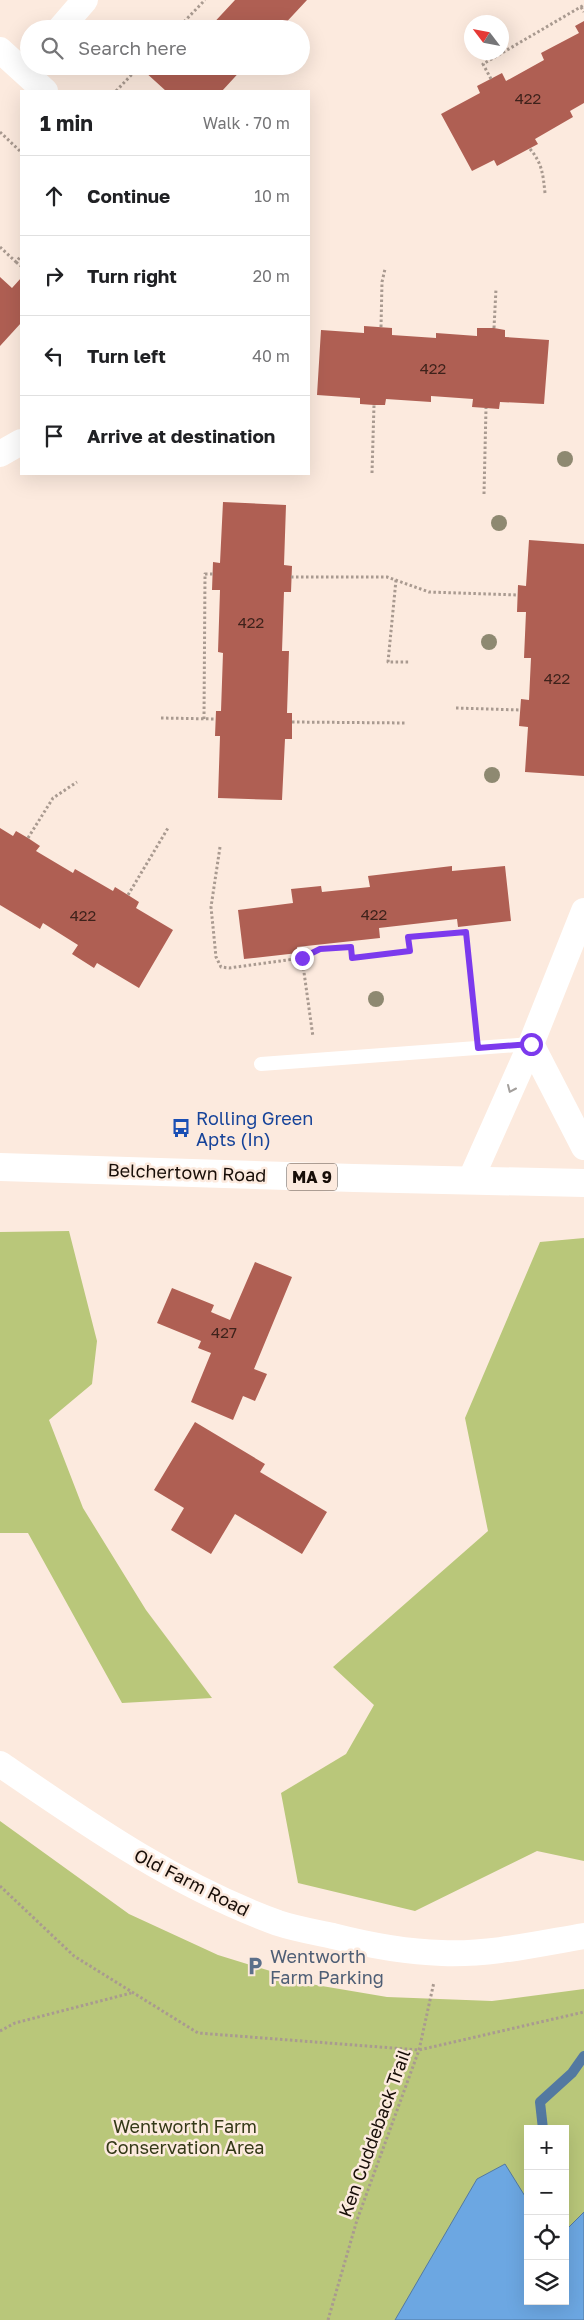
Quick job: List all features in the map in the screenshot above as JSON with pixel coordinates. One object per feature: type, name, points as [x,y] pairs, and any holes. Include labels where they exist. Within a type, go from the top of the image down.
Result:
[{"type":"highway","name":"Belchertown Road","points":[[0,1167],[470,1181],[584,1182]]},
{"type":"street","points":[[68,20],[85,0]]},
{"type":"street","points":[[0,50],[20,64]]},
{"type":"street","points":[[32,75],[44,90]]},
{"type":"street","points":[[0,454],[20,443]]},
{"type":"street","points":[[470,1181],[531,1044],[584,911]]},
{"type":"street","points":[[531,1044],[584,1147]]},
{"type":"street","name":"Old Farm Road","points":[[0,1764],[136,1854],[210,1895],[280,1924],[367,1944],[440,1953],[509,1949],[584,1936]]},
{"type":"lane","points":[[261,1064],[531,1044]]},
{"type":"path","points":[[186,20],[205,0]]},
{"type":"path","points":[[491,79],[483,64],[582,6],[584,12]]},
{"type":"path","points":[[117,90],[131,75]]},
{"type":"path","points":[[0,132],[20,151]]},
{"type":"path","points":[[530,149],[539,160],[544,172],[545,192]]},
{"type":"path","points":[[0,247],[20,265]]},
{"type":"path","points":[[16,262],[20,257]]},
{"type":"path","points":[[381,327],[382,282],[385,269]]},
{"type":"path","points":[[494,328],[496,289]]},
{"type":"path","points":[[372,473],[374,405]]},
{"type":"path","points":[[484,494],[486,408]]},
{"type":"path","points":[[204,720],[205,574],[213,574]]},
{"type":"path","points":[[292,577],[387,577],[429,592],[518,595]]},
{"type":"path","points":[[396,580],[388,662],[409,662]]},
{"type":"path","points":[[456,708],[520,710]]},
{"type":"path","points":[[161,718],[216,720]]},
{"type":"path","points":[[292,722],[407,723]]},
{"type":"path","points":[[28,838],[53,798],[77,782]]},
{"type":"path","points":[[128,895],[168,828]]},
{"type":"path","points":[[220,848],[211,907],[218,963],[221,967],[229,968],[302,958],[320,949],[351,947],[352,958],[410,951],[408,937],[466,932],[478,1048]]},
{"type":"path","points":[[302,958],[314,1040]]},
{"type":"path","points":[[0,1886],[74,1956],[198,2034],[419,2050],[584,2012]]},
{"type":"path","name":"Ken Cuddeback Trail","points":[[328,2320],[357,2220],[419,2050],[440,1953]]},
{"type":"path","points":[[0,2032],[16,2023],[132,1992]]},
{"type":"green space","points":[[69,1231],[97,1341],[92,1384],[49,1420],[83,1508],[146,1610],[212,1698],[122,1703],[28,1533],[0,1533],[0,1232]]},
{"type":"green space","points":[[584,1238],[584,1861],[537,1851],[415,1911],[298,1883],[281,1793],[346,1754],[374,1705],[333,1667],[488,1531],[465,1418],[540,1242]]},
{"type":"green space","name":"Wentworth Farm Conservation Area","points":[[0,1821],[129,1914],[218,1955],[316,1985],[387,1997],[492,2001],[584,1989],[584,2320],[0,2320]]},
{"type":"water","points":[[505,2164],[524,2195],[524,2305],[569,2305],[569,2227],[584,2212],[584,2320],[395,2320],[477,2179]]},
{"type":"building","points":[[235,0],[307,0],[288,20],[216,20]]},
{"type":"building","points":[[584,21],[584,103],[570,111],[573,117],[535,139],[538,144],[497,166],[494,160],[472,171],[441,114],[480,93],[477,86],[502,73],[506,81],[544,60],[541,53],[579,33],[575,26]]},
{"type":"building","points":[[148,75],[237,75],[223,90],[165,90]]},
{"type":"building","points":[[0,277],[12,288],[20,279],[20,324],[0,346]]},
{"type":"building","points":[[364,326],[392,328],[392,335],[436,338],[436,333],[477,336],[477,328],[494,328],[505,330],[505,337],[549,340],[544,404],[500,402],[499,409],[472,407],[473,399],[431,396],[431,402],[386,399],[385,405],[374,405],[360,404],[360,398],[317,395],[321,330],[364,333]]},
{"type":"building","points":[[223,502],[286,505],[284,565],[292,566],[291,592],[284,592],[282,651],[289,651],[287,713],[292,713],[292,739],[285,739],[282,800],[218,798],[220,736],[215,736],[216,711],[221,711],[223,653],[218,652],[220,590],[212,590],[213,562],[220,563]]},
{"type":"building","points":[[529,540],[584,544],[584,776],[525,772],[528,727],[519,726],[521,699],[529,700],[531,658],[524,658],[526,612],[517,612],[518,585],[526,586]]},
{"type":"building","points":[[0,828],[13,836],[16,831],[28,838],[40,846],[36,851],[73,873],[75,869],[113,891],[115,887],[139,902],[136,908],[173,930],[139,988],[97,963],[94,968],[72,954],[78,945],[43,923],[40,929],[0,905]]},
{"type":"building","points":[[452,866],[452,871],[505,866],[511,921],[458,927],[457,919],[379,928],[380,938],[297,947],[298,953],[244,959],[238,910],[293,903],[291,889],[321,886],[322,892],[370,887],[368,876]]},
{"type":"building","points":[[255,1262],[292,1277],[254,1369],[267,1374],[255,1401],[243,1396],[233,1420],[191,1402],[211,1353],[198,1348],[201,1341],[157,1323],[172,1288],[214,1305],[211,1312],[230,1320]]},
{"type":"building","points":[[195,1422],[265,1464],[260,1472],[327,1512],[302,1554],[235,1514],[211,1554],[171,1530],[184,1508],[154,1490]]},
{"type":"waterway","points":[[543,2125],[540,2102],[572,2073],[584,2056]]},
{"type":"place","name":"Rolling Green Apts (In)","points":[[181,1128]]},
{"type":"place","name":"Wentworth Farm Parking","points":[[255,1966]]},
{"type":"route","points":[[302,958],[320,949],[351,947],[352,958],[410,951],[408,937],[466,932],[478,1048],[531,1044]]}]
